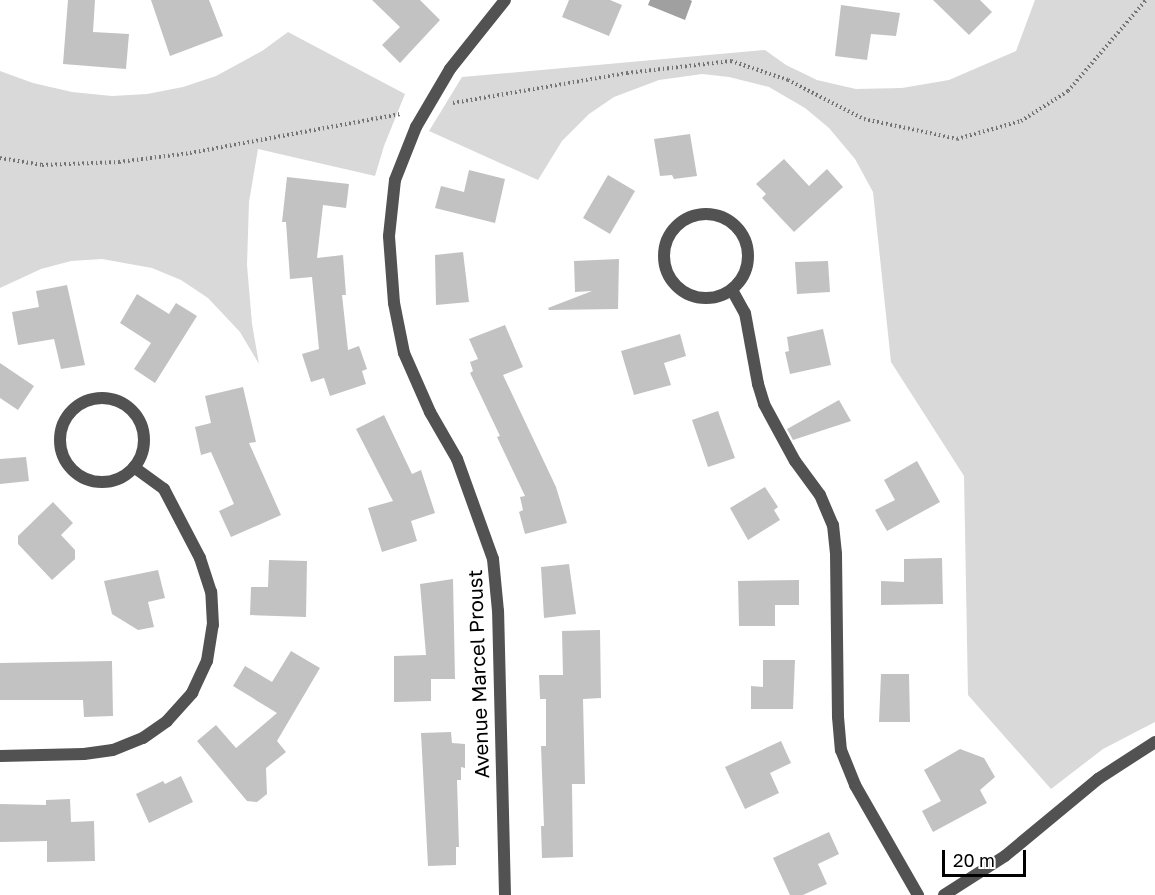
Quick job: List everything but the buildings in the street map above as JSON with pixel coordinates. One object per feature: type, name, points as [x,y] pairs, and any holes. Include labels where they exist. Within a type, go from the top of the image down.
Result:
[{"type":"street","name":"Avenue Marcel Proust","points":[[505,0],[450,69],[416,127],[395,180],[389,236],[394,303],[404,353],[430,412],[457,459],[493,559],[498,611],[505,895]]},
{"type":"street","points":[[707,214],[721,217],[734,224],[744,236],[748,250],[747,265],[742,279],[732,290],[719,297],[704,299],[690,296],[677,288],[668,276],[663,262],[664,247],[669,233],[679,223],[692,216],[707,214]]},
{"type":"street","points":[[732,290],[745,313],[764,404],[795,461],[820,495],[833,525],[836,554],[839,734],[847,767],[918,895]]},
{"type":"street","points":[[101,398],[113,399],[133,412],[141,428],[144,445],[134,467],[125,476],[102,483],[79,476],[63,458],[60,441],[63,423],[69,413],[89,400],[101,398]]},
{"type":"street","points":[[0,756],[84,754],[114,750],[143,738],[167,721],[192,693],[207,660],[213,625],[211,592],[200,558],[164,489],[134,467]]},
{"type":"street","points":[[944,895],[1005,856],[1098,779],[1155,742]]},
{"type":"path","points":[[0,158],[42,165],[120,162],[190,153],[405,113],[431,102],[450,104],[627,73],[731,61],[788,80],[864,119],[957,139],[1022,121],[1068,91],[1146,0]]},
{"type":"shaded area","points":[[650,0],[692,1],[685,20],[648,5]]},
{"type":"shaded area","points":[[1035,0],[1155,0],[1155,722],[1103,749],[1051,789],[968,695],[964,476],[891,362],[873,192],[855,159],[829,128],[805,108],[769,87],[729,77],[702,74],[659,80],[614,97],[589,114],[562,141],[538,180],[429,131],[462,77],[765,50],[786,65],[817,80],[856,89],[902,88],[949,80],[1016,51]]},
{"type":"shaded area","points":[[288,32],[405,94],[384,146],[375,176],[258,149],[249,202],[247,265],[252,324],[259,364],[240,332],[208,298],[181,280],[152,268],[102,259],[71,261],[41,269],[0,288],[0,71],[33,83],[72,92],[112,96],[147,94],[183,87],[216,76],[262,51]]}]
